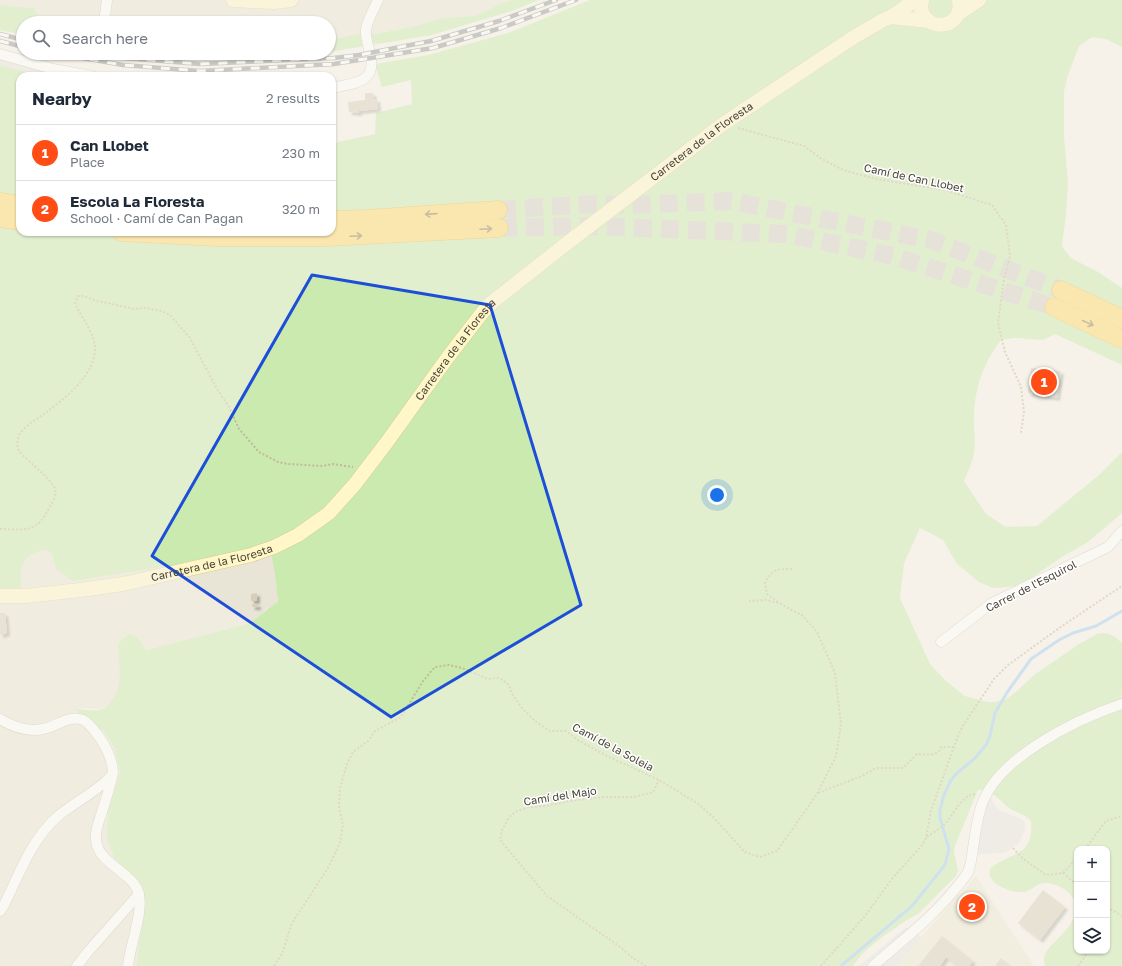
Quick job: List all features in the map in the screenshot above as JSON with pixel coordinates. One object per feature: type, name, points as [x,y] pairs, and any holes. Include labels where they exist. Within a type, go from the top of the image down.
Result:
[{"type":"highway","points":[[0,202],[16,204]]},
{"type":"highway","points":[[336,220],[498,210]]},
{"type":"highway","points":[[0,218],[16,220]]},
{"type":"highway","points":[[198,236],[326,237],[500,228]]},
{"type":"highway","points":[[1061,290],[1122,319]]},
{"type":"highway","points":[[1054,307],[1122,339]]},
{"type":"main road","points":[[234,0],[285,1]]},
{"type":"main road","name":"Carretera de la Floresta","points":[[0,596],[26,596],[123,584],[251,555],[274,547],[309,528],[329,513],[356,484],[457,346],[491,303],[723,124],[854,37],[891,17],[915,0]]},
{"type":"main road","points":[[922,0],[921,9],[923,15],[929,21]]},
{"type":"main road","points":[[891,17],[929,21],[939,25],[945,25],[951,22],[959,7],[979,0]]},
{"type":"street","points":[[105,16],[107,0]]},
{"type":"street","points":[[336,87],[357,83],[371,72],[373,64],[366,39],[366,28],[378,0]]},
{"type":"street","points":[[0,54],[16,59]]},
{"type":"street","points":[[21,60],[70,72]]},
{"type":"street","name":"Carrer de l'Esquirol","points":[[941,642],[992,603],[1108,547],[1122,531]]},
{"type":"street","points":[[873,966],[936,910],[949,897],[963,879],[970,863],[976,828],[982,806],[992,784],[1000,775],[1013,763],[1037,746],[1069,727],[1122,704]]},
{"type":"street","points":[[0,719],[10,725],[27,730],[42,730],[71,718],[84,720],[102,740],[108,752],[112,768],[96,839],[99,849],[107,861],[134,884],[139,894],[139,910],[129,954],[128,966]]},
{"type":"street","points":[[0,911],[32,847],[46,828],[58,816],[104,784],[112,768]]},
{"type":"street","points":[[77,966],[139,894]]},
{"type":"path","name":"Camí de Can Llobet","points":[[723,124],[804,146],[822,159],[843,170],[876,179],[945,190],[992,205],[1006,225],[1010,256],[1004,278],[998,323],[1005,352],[1021,387],[1024,412],[1021,433]]},
{"type":"path","points":[[0,529],[29,529],[38,525],[46,517],[55,498],[55,490],[51,482],[19,452],[17,439],[24,429],[60,402],[80,382],[90,366],[95,350],[94,340],[89,328],[78,312],[75,303],[78,296],[84,296],[94,300],[134,309],[144,308],[162,311],[170,315],[190,338],[217,389],[229,407],[239,429],[259,452],[278,462],[288,464],[317,466],[333,464],[359,468],[369,466]]},
{"type":"path","points":[[779,603],[767,594],[765,583],[771,573],[780,569],[793,569]]},
{"type":"path","points":[[821,966],[866,916],[892,880],[923,844],[926,838],[931,810],[953,747],[964,724],[994,679],[1008,665],[1062,626],[1122,586]]},
{"type":"path","points":[[749,601],[766,600],[779,603]]},
{"type":"path","name":"Camí de la Soleia","points":[[274,966],[282,954],[292,923],[328,868],[340,843],[343,825],[339,806],[340,788],[347,764],[353,752],[368,741],[375,731],[401,717],[423,681],[435,667],[449,665],[462,668],[488,679],[498,678],[509,685],[512,694],[531,717],[550,731],[566,731],[578,740],[609,757],[659,780],[697,803],[712,816],[745,852],[760,857],[777,851],[817,794],[836,756],[841,724],[835,673],[817,632],[804,616],[779,603]]},
{"type":"path","points":[[817,794],[862,776],[876,768],[903,768],[917,754],[937,753],[940,751],[941,747],[953,747]]},
{"type":"path","name":"Camí del Majo","points":[[646,966],[634,959],[547,896],[500,840],[502,830],[510,816],[518,811],[530,807],[546,806],[570,800],[605,797],[634,797],[653,792],[659,780]]},
{"type":"path","points":[[926,838],[942,826],[960,802],[972,794],[986,796]]},
{"type":"path","points":[[1087,846],[1106,821],[1122,816]]},
{"type":"path","points":[[1013,848],[1022,858],[1046,875],[1063,873],[1074,861]]},
{"type":"path","points":[[1063,873],[1074,882]]},
{"type":"path","points":[[1110,910],[1122,916]]},
{"type":"path","points":[[1078,966],[1087,954]]},
{"type":"highlighted area","points":[[312,275],[490,305],[581,605],[391,717],[152,556]]},
{"type":"shaded area","points":[[0,0],[514,0],[502,3],[475,16],[443,18],[412,27],[336,39],[336,16],[38,16],[34,8],[0,5]]},
{"type":"shaded area","points":[[0,54],[16,58],[16,60],[25,60],[75,72],[27,72],[0,65]]},
{"type":"shaded area","points":[[270,546],[276,574],[278,602],[265,610],[260,617],[247,624],[146,650],[138,637],[130,635],[123,638],[118,652],[121,676],[120,684],[113,699],[102,709],[75,708],[102,731],[114,747],[120,772],[108,811],[130,873],[143,897],[136,966],[0,966],[0,588],[21,587],[21,566],[25,559],[39,550],[46,550],[52,554],[56,569]]},
{"type":"shaded area","points":[[991,798],[995,806],[1001,811],[1019,818],[1025,823],[1025,831],[1018,844],[1004,853],[978,854],[980,828],[985,808]]},
{"type":"shaded area","points":[[976,876],[1034,966],[898,966],[921,937]]},
{"type":"shaded area","points":[[906,927],[921,937],[898,966],[859,966]]},
{"type":"green space","points":[[514,0],[539,0],[512,11],[432,35],[336,51],[336,39],[364,33],[374,34],[412,27],[443,18],[475,16],[502,3]]},
{"type":"green space","points":[[590,0],[1122,0],[1122,47],[1106,39],[1092,37],[1079,46],[1068,75],[1064,91],[1064,136],[1068,183],[1062,246],[1071,258],[1098,272],[1122,288],[1122,365],[1055,334],[1043,340],[1015,338],[1001,340],[994,349],[984,369],[977,390],[974,412],[975,448],[964,481],[986,514],[1006,527],[1037,526],[1099,475],[1122,452],[1122,513],[1088,542],[1062,557],[1021,585],[1007,587],[993,588],[979,582],[957,564],[943,540],[920,528],[904,563],[900,598],[930,664],[946,681],[965,696],[988,702],[1006,699],[1034,675],[1079,644],[1097,634],[1109,634],[1122,643],[1122,966],[1045,966],[1044,960],[1045,954],[1049,948],[1068,927],[1074,916],[1074,954],[1110,954],[1110,846],[1074,846],[1074,900],[1072,896],[1064,889],[1049,883],[1040,884],[1029,891],[1024,892],[1015,892],[1000,886],[992,880],[990,869],[997,863],[1024,848],[1029,842],[1031,821],[1009,808],[991,793],[978,790],[955,846],[954,852],[958,870],[956,876],[918,914],[881,938],[862,954],[853,966],[136,966],[143,897],[130,873],[114,858],[107,838],[108,811],[120,772],[114,747],[103,731],[85,719],[74,708],[99,710],[105,708],[110,702],[118,688],[120,674],[118,645],[123,638],[130,634],[138,637],[146,650],[247,624],[278,602],[275,574],[270,547],[212,559],[73,581],[56,569],[52,554],[44,550],[38,551],[31,555],[24,562],[21,570],[21,588],[0,588],[0,65],[27,72],[16,72],[16,236],[336,236],[336,144],[375,134],[376,113],[412,104],[411,80],[382,87],[375,64],[428,55],[508,33]]},
{"type":"green space","points":[[0,5],[34,8],[38,16],[16,16],[16,33],[0,30]]},
{"type":"building","points":[[365,93],[373,93],[374,99],[377,99],[378,109],[359,111],[359,113],[349,112],[348,102],[365,100]]},
{"type":"building","points":[[1031,368],[1061,371],[1057,398],[1028,393]]},
{"type":"building","points":[[257,593],[257,601],[251,601],[251,594]]},
{"type":"building","points":[[252,604],[258,604],[258,607],[252,607]]},
{"type":"building","points":[[0,613],[5,613],[7,633],[0,635]]},
{"type":"building","points":[[1043,890],[1065,907],[1040,940],[1018,923]]},
{"type":"building","points":[[942,936],[973,961],[969,966],[953,966],[955,964],[946,957],[940,966],[918,966]]},
{"type":"building","points":[[1001,958],[1009,965],[1008,966],[995,966]]},
{"type":"waterway","points":[[841,966],[912,906],[945,865],[949,849],[940,818],[940,810],[944,795],[951,780],[956,774],[975,758],[986,745],[990,736],[995,713],[1008,691],[1031,659],[1059,640],[1073,633],[1096,626],[1122,611]]},
{"type":"tunnel","points":[[498,210],[596,204],[632,205],[731,201],[931,240],[1061,290]]},
{"type":"tunnel","points":[[499,228],[593,226],[787,234],[893,256],[1054,307]]},
{"type":"railway","points":[[336,58],[359,55],[431,41],[499,21],[556,0]]},
{"type":"railway","points":[[94,60],[123,65],[200,71],[334,64],[433,48],[501,28],[576,0]]},
{"type":"railway","points":[[0,34],[16,38]]},
{"type":"railway","points":[[0,41],[16,45]]},
{"type":"railway","points":[[149,60],[200,64],[289,60]]},
{"type":"place","name":"Can Llobet","points":[[1044,382]]},
{"type":"place","name":"Escola La Floresta","points":[[972,907]]}]
